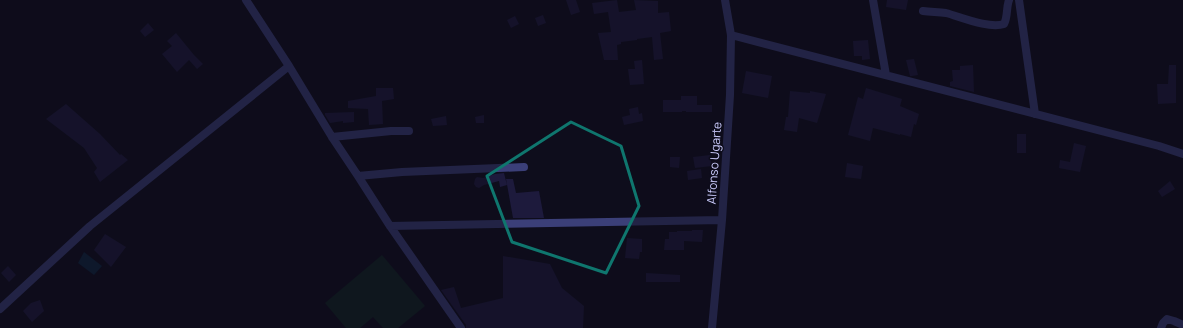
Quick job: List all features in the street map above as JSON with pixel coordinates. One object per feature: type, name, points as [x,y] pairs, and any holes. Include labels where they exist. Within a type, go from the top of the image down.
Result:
[{"type":"street","points":[[246,0],[390,226],[461,328]]},
{"type":"street","name":"Alfonso Ugarte","points":[[712,328],[722,220],[730,95],[731,35],[725,0]]},
{"type":"street","points":[[873,0],[886,76]]},
{"type":"street","points":[[923,11],[945,13],[969,21],[999,26],[1004,24],[1006,20],[1007,5],[1009,0]]},
{"type":"street","points":[[1019,0],[1035,114]]},
{"type":"street","points":[[731,35],[1159,146],[1183,154]]},
{"type":"street","points":[[0,309],[90,226],[289,66]]},
{"type":"street","points":[[332,137],[391,131],[410,131]]},
{"type":"street","points":[[358,176],[402,172],[524,167]]},
{"type":"street","points":[[390,226],[722,220]]},
{"type":"street","points":[[1161,328],[1167,319],[1174,320],[1183,325]]},
{"type":"highlighted area","points":[[571,122],[621,146],[639,206],[606,273],[512,242],[487,176]]},
{"type":"green space","points":[[382,255],[425,306],[398,328],[383,328],[373,317],[360,328],[346,328],[325,303]]},
{"type":"water","points":[[84,252],[102,266],[94,275],[78,263]]},
{"type":"building","points":[[566,0],[576,0],[580,12],[571,15]]},
{"type":"building","points":[[617,0],[619,12],[636,10],[634,0],[658,1],[658,13],[669,12],[671,31],[660,33],[663,59],[654,60],[652,37],[621,42],[621,44],[617,45],[618,60],[604,60],[598,33],[611,32],[608,12],[594,14],[592,3]]},
{"type":"building","points":[[887,0],[908,0],[906,10],[886,7]]},
{"type":"building","points":[[543,15],[546,23],[538,26],[535,18]]},
{"type":"building","points":[[515,16],[519,24],[511,28],[507,20]]},
{"type":"building","points":[[148,23],[154,30],[145,37],[140,31]]},
{"type":"building","points":[[176,33],[203,64],[197,69],[189,60],[177,72],[162,54],[172,46],[167,41]]},
{"type":"building","points":[[868,40],[870,59],[862,60],[862,56],[854,56],[853,41]]},
{"type":"building","points":[[914,59],[918,75],[910,76],[906,60]]},
{"type":"building","points":[[642,60],[644,84],[630,85],[628,69],[635,69],[634,61]]},
{"type":"building","points":[[973,65],[974,92],[950,86],[950,82],[953,81],[952,70],[960,70],[960,66]]},
{"type":"building","points":[[1169,65],[1176,65],[1176,103],[1158,104],[1157,84],[1168,84]]},
{"type":"building","points":[[746,71],[772,76],[768,98],[742,93]]},
{"type":"building","points":[[376,88],[393,88],[394,99],[382,101],[383,124],[369,125],[368,109],[348,108],[348,101],[376,96]]},
{"type":"building","points":[[866,88],[902,99],[900,106],[919,114],[916,125],[914,124],[911,137],[873,128],[870,141],[848,135],[858,97],[863,99]]},
{"type":"building","points":[[790,91],[810,93],[810,91],[826,94],[817,123],[799,118],[797,132],[784,130],[786,117],[788,117]]},
{"type":"building","points":[[681,96],[697,96],[697,105],[712,105],[712,112],[663,112],[663,100],[681,100]]},
{"type":"building","points":[[66,104],[100,134],[120,155],[121,154],[128,160],[100,182],[94,172],[97,168],[84,148],[46,119]]},
{"type":"building","points":[[638,107],[639,114],[642,113],[643,121],[624,125],[622,117],[630,115],[629,109]]},
{"type":"building","points":[[354,112],[354,122],[343,123],[343,121],[330,123],[325,115],[325,113]]},
{"type":"building","points":[[484,115],[484,123],[476,123],[475,117]]},
{"type":"building","points":[[446,116],[447,125],[433,126],[431,119]]},
{"type":"building","points":[[1017,134],[1026,134],[1026,153],[1017,153]]},
{"type":"building","points":[[1074,143],[1086,146],[1080,172],[1059,168],[1060,160],[1070,162]]},
{"type":"building","points":[[710,155],[712,166],[695,168],[693,157]]},
{"type":"building","points":[[670,157],[680,157],[679,168],[670,167]]},
{"type":"building","points":[[847,163],[863,166],[861,179],[845,177]]},
{"type":"building","points":[[701,169],[702,178],[688,180],[687,171]]},
{"type":"building","points":[[504,173],[507,185],[500,187],[499,181],[479,188],[474,184],[477,177],[483,178]]},
{"type":"building","points":[[506,179],[513,179],[516,193],[539,191],[544,218],[513,218]]},
{"type":"building","points":[[1170,181],[1175,189],[1162,197],[1158,191]]},
{"type":"building","points":[[703,230],[702,242],[684,241],[684,250],[664,250],[665,239],[669,239],[669,232]]},
{"type":"building","points":[[105,234],[126,247],[111,267],[94,250]]},
{"type":"building","points":[[627,238],[642,239],[642,252],[640,252],[639,259],[625,258]]},
{"type":"building","points":[[503,256],[550,264],[562,288],[584,306],[583,328],[466,328],[466,325],[441,290],[454,287],[461,308],[503,298]]},
{"type":"building","points":[[8,266],[16,275],[9,282],[1,273]]},
{"type":"building","points":[[646,273],[680,275],[680,282],[646,282]]},
{"type":"building","points":[[40,300],[44,311],[32,322],[23,311],[31,303]]}]
